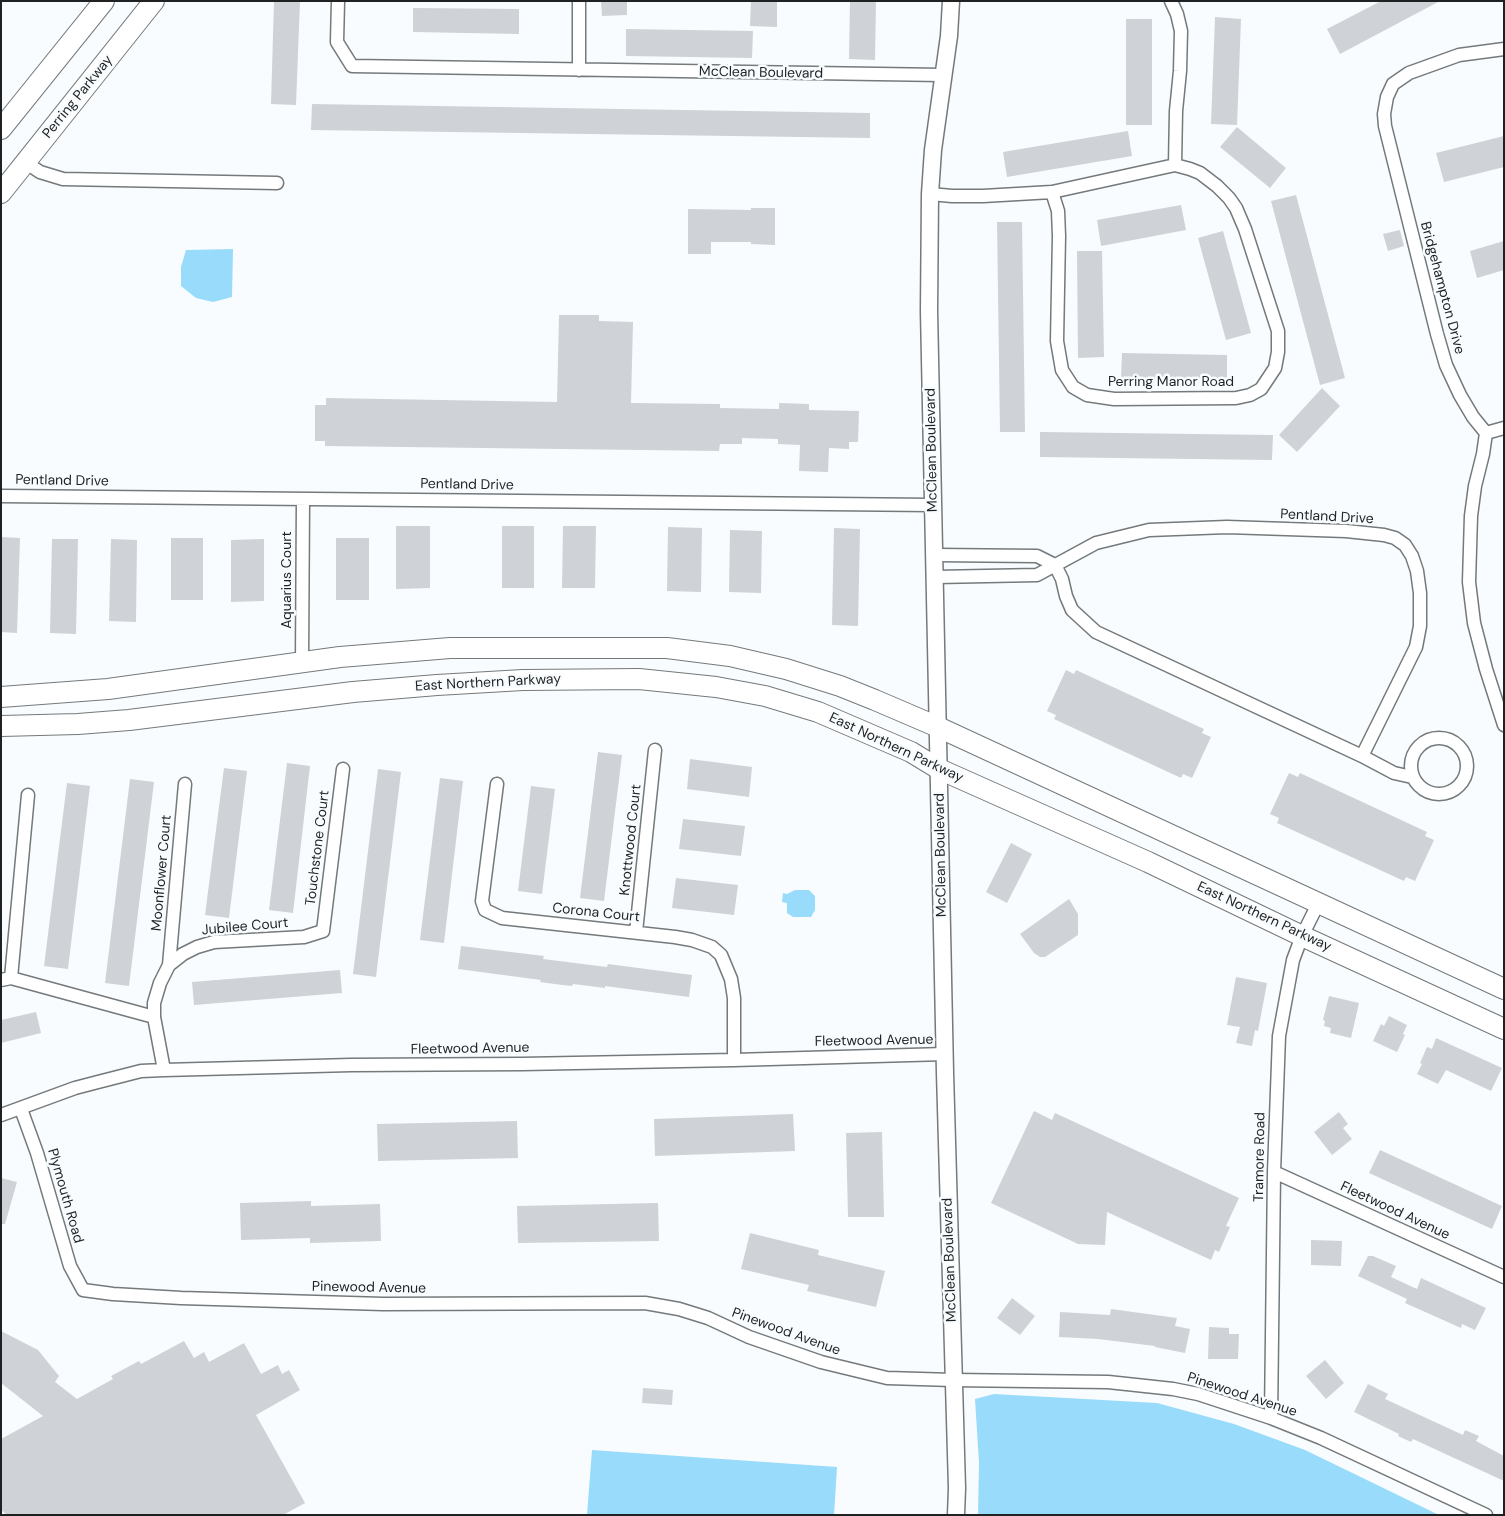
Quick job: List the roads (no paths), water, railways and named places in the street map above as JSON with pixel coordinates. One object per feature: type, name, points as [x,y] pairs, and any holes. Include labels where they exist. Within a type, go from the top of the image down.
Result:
[{"type":"main road","points":[[1,129],[104,1]]},
{"type":"main road","name":"Perring Parkway","points":[[1,193],[154,1]]},
{"type":"main road","points":[[1,697],[108,689],[302,662],[450,648],[667,648],[730,656],[786,668],[849,689],[938,727],[1504,989]]},
{"type":"main road","name":"East Northern Parkway","points":[[1,726],[78,724],[129,720],[303,697],[437,685],[522,680],[639,679],[716,687],[765,696],[818,712],[911,752],[939,769],[1123,850],[1302,936],[1504,1029]]},
{"type":"street","name":"McClean Boulevard","points":[[338,1],[337,42],[352,66],[943,75]]},
{"type":"street","points":[[578,70],[579,1]]},
{"type":"street","name":"McClean Boulevard","points":[[951,1],[933,150],[930,194],[929,311],[945,1054],[957,1488],[956,1515]]},
{"type":"street","points":[[1171,1],[1178,14],[1181,31],[1175,165]]},
{"type":"street","name":"Bridgehampton Drive","points":[[1486,433],[1473,417],[1460,395],[1446,365],[1387,136],[1384,114],[1387,97],[1393,84],[1409,73],[1459,55],[1504,48]]},
{"type":"street","points":[[25,162],[40,172],[63,179],[277,183]]},
{"type":"street","name":"Perring Manor Road","points":[[930,194],[982,196],[1052,192],[1175,165],[1200,173],[1217,186],[1236,208],[1246,229],[1278,331],[1278,352],[1275,368],[1261,389],[1250,395],[1228,398],[1114,399],[1087,395],[1073,387],[1062,370],[1057,341],[1059,236],[1058,211],[1052,192]]},
{"type":"street","points":[[1504,428],[1486,433],[1471,516],[1469,582],[1474,623],[1504,725]]},
{"type":"street","name":"Pentland Drive","points":[[1,496],[933,505]]},
{"type":"street","name":"Aquarius Court","points":[[302,662],[303,499]]},
{"type":"street","name":"Pentland Drive","points":[[936,577],[1037,576],[1096,543],[1149,530],[1227,527],[1346,531],[1395,538],[1405,545],[1412,556],[1417,571],[1420,626],[1416,647],[1362,756]]},
{"type":"street","points":[[935,555],[1037,556],[1055,565],[1062,579],[1072,610],[1096,632],[1362,756],[1394,773],[1412,776],[1424,791],[1442,795],[1451,793],[1459,787],[1468,771],[1465,753],[1451,740],[1442,738],[1423,742],[1416,749],[1412,758],[1410,767],[1412,776]]},
{"type":"street","name":"Knottwood Court","points":[[636,932],[655,750]]},
{"type":"street","name":"Touchstone Court","points":[[323,931],[343,770]]},
{"type":"street","name":"Moonflower Court","points":[[169,965],[185,784]]},
{"type":"street","name":"Corona Court","points":[[497,784],[482,901],[485,910],[502,918],[636,932],[692,940],[712,947],[721,955],[733,989],[734,1060]]},
{"type":"street","points":[[28,794],[6,979],[154,1016]]},
{"type":"street","name":"Tramore Road","points":[[1271,1418],[1274,1172],[1280,1036],[1293,960],[1302,936],[1318,904]]},
{"type":"street","name":"Jubilee Court","points":[[169,965],[182,954],[214,942],[304,937],[323,931]]},
{"type":"street","points":[[164,1070],[154,1016],[157,993],[169,965]]},
{"type":"street","name":"Fleetwood Avenue","points":[[1,1115],[76,1088],[141,1071],[351,1065],[522,1064],[945,1054]]},
{"type":"street","name":"Plymouth Road","points":[[20,1109],[38,1153],[70,1266],[83,1290]]},
{"type":"street","name":"Fleetwood Avenue","points":[[1274,1172],[1504,1277]]},
{"type":"street","name":"Pinewood Avenue","points":[[83,1290],[113,1294],[181,1298],[383,1304],[645,1303],[708,1318],[749,1337],[821,1362],[888,1378],[1108,1382],[1173,1389],[1216,1400],[1271,1418],[1322,1438],[1486,1515]]}]
